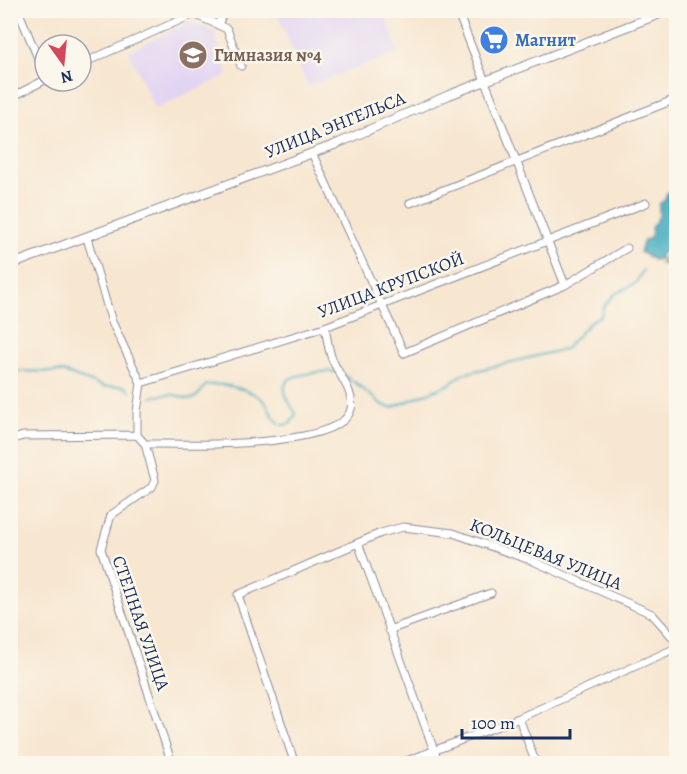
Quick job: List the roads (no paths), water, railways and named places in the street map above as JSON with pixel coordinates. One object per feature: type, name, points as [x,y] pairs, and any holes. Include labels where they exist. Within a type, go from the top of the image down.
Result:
[{"type":"street","points":[[18,10],[33,46]]},
{"type":"street","points":[[218,25],[224,10]]},
{"type":"street","points":[[457,10],[515,163],[565,285]]},
{"type":"street","name":"УЛИЦА ЭНГЕЛЬСА","points":[[10,265],[312,153],[670,10]]},
{"type":"street","points":[[93,59],[194,14],[202,14],[227,29],[241,66]]},
{"type":"street","points":[[10,98],[33,86]]},
{"type":"street","points":[[410,203],[676,99]]},
{"type":"street","points":[[312,153],[404,353],[565,285],[627,248]]},
{"type":"street","name":"УЛИЦА КРУПСКОЙ","points":[[141,383],[325,327],[646,203]]},
{"type":"street","points":[[10,440],[23,436],[137,435],[136,412],[141,383],[112,322],[87,238]]},
{"type":"street","points":[[145,444],[233,444],[308,435],[339,425],[348,417],[352,407],[347,389],[332,359],[325,327]]},
{"type":"street","name":"СТЕПНАЯ УЛИЦА","points":[[137,435],[145,444],[155,480],[152,487],[111,515],[100,549],[172,764]]},
{"type":"street","points":[[676,520],[673,530],[676,552]]},
{"type":"street","name":"КОЛЬЦЕВАЯ УЛИЦА","points":[[295,764],[238,595],[381,533],[403,527],[453,533],[533,561],[652,614],[676,643]]},
{"type":"street","points":[[358,543],[439,764]]},
{"type":"street","points":[[389,630],[490,593]]},
{"type":"street","points":[[399,764],[519,718],[676,643],[676,628]]},
{"type":"street","points":[[519,718],[536,764]]},
{"type":"water","points":[[676,188],[676,237],[670,238],[673,244],[660,255],[661,259],[653,260],[640,252],[644,240],[649,239],[652,233],[651,228],[659,217],[659,204],[665,200],[667,193]]},
{"type":"waterway","points":[[343,375],[380,403],[391,408],[450,384],[463,374],[565,349],[592,320],[601,316],[604,306],[615,294],[636,283],[643,270]]},
{"type":"waterway","points":[[10,371],[63,372],[104,387],[124,386],[130,391]]},
{"type":"waterway","points":[[151,397],[169,394],[193,399],[206,385],[229,386],[246,390],[260,397],[279,423],[290,424],[296,414],[286,396],[285,385],[288,381],[293,377],[326,371],[335,372]]},
{"type":"place","name":"Магнит","points":[[494,40]]},
{"type":"place","name":"Гимназия №4","points":[[193,55]]}]
